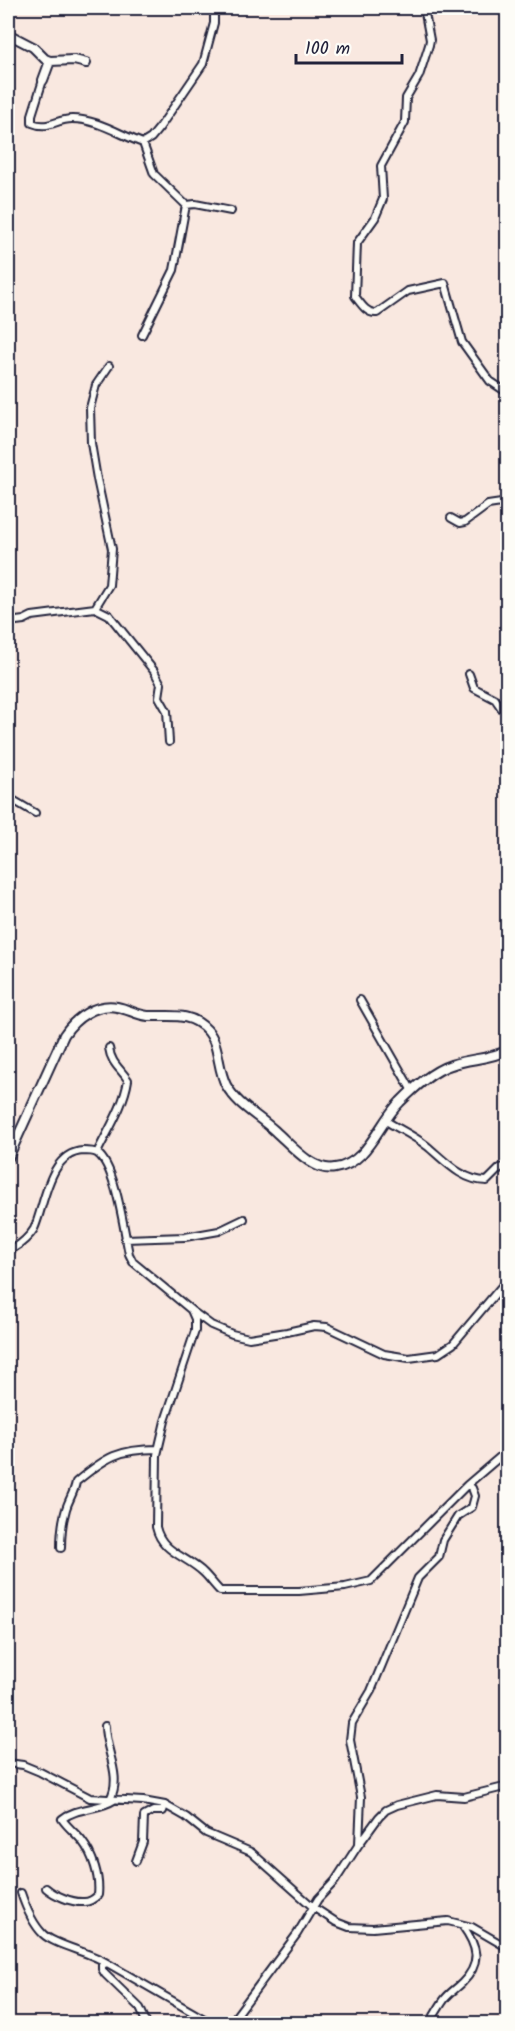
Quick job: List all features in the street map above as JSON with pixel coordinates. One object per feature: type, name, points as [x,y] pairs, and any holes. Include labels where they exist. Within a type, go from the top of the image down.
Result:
[{"type":"street","points":[[143,143],[151,138],[160,127],[203,64],[214,23],[213,8]]},
{"type":"street","points":[[424,8],[429,45],[419,76],[406,98],[405,122],[381,166],[383,199],[356,248],[355,296],[372,314],[377,313],[408,291],[446,283],[462,342],[490,381],[507,393]]},
{"type":"street","points":[[8,34],[33,47],[50,61],[74,60],[86,63]]},
{"type":"street","points":[[50,61],[32,115],[32,123],[41,127],[71,118],[88,121],[143,143],[154,174],[186,205]]},
{"type":"street","points":[[186,205],[195,204],[231,211]]},
{"type":"street","points":[[142,335],[174,270],[186,205]]},
{"type":"street","points":[[95,608],[109,585],[112,549],[96,479],[91,443],[90,408],[96,385],[109,366]]},
{"type":"street","points":[[451,518],[460,523],[465,522],[488,505],[507,502]]},
{"type":"street","points":[[8,622],[24,620],[32,616],[95,608],[109,615],[158,677],[161,684],[159,698],[167,711],[169,742]]},
{"type":"street","points":[[469,674],[474,688],[495,699],[502,709],[507,711]]},
{"type":"street","points":[[8,800],[13,800],[35,813]]},
{"type":"street","points":[[360,1000],[412,1091]]},
{"type":"street","points":[[8,1158],[64,1035],[76,1020],[93,1009],[117,1007],[146,1016],[180,1015],[203,1026],[211,1036],[222,1076],[234,1098],[307,1160],[320,1167],[336,1168],[353,1160],[367,1147],[396,1106],[428,1077],[449,1065],[491,1057],[507,1050]]},
{"type":"street","points":[[97,1153],[119,1108],[128,1080],[115,1066],[110,1057],[109,1048]]},
{"type":"street","points":[[386,1121],[418,1140],[459,1172],[477,1181],[487,1181],[500,1168],[507,1166]]},
{"type":"street","points":[[8,1243],[14,1248],[33,1230],[45,1190],[59,1166],[77,1152],[89,1151],[97,1153],[112,1176],[125,1239],[133,1262],[211,1325],[232,1334],[249,1338],[314,1326],[327,1327],[384,1354],[409,1358],[438,1354],[453,1344],[501,1287],[507,1283]]},
{"type":"street","points":[[125,1239],[185,1237],[219,1231],[244,1219]]},
{"type":"street","points":[[191,1310],[195,1319],[195,1331],[158,1449],[156,1527],[158,1538],[167,1548],[204,1573],[220,1590],[299,1591],[345,1587],[370,1581],[467,1485],[507,1450]]},
{"type":"street","points":[[61,1548],[61,1528],[66,1509],[74,1494],[76,1482],[100,1462],[121,1452],[158,1449]]},
{"type":"street","points":[[359,1844],[361,1797],[350,1740],[352,1723],[371,1691],[418,1578],[439,1557],[443,1540],[458,1516],[472,1507],[474,1496],[472,1488],[467,1485]]},
{"type":"street","points":[[46,1888],[58,1896],[84,1902],[99,1895],[93,1860],[82,1841],[63,1819],[87,1809],[106,1805],[112,1799],[116,1782],[105,1726]]},
{"type":"street","points":[[8,1762],[32,1769],[90,1798],[165,1805],[186,1817],[206,1833],[251,1852],[313,1907],[336,1922],[349,1927],[373,1928],[448,1921],[472,1927],[507,1948]]},
{"type":"street","points":[[230,2024],[297,1934],[313,1907],[335,1881],[359,1844],[386,1810],[397,1804],[437,1795],[464,1797],[507,1786]]},
{"type":"street","points":[[136,1861],[143,1842],[144,1816],[153,1811],[163,1811],[165,1805]]},
{"type":"street","points":[[21,1893],[34,1922],[44,1936],[96,1956],[213,2024]]},
{"type":"street","points":[[429,2024],[444,1999],[471,1972],[476,1961],[476,1951],[470,1935],[462,1924]]},
{"type":"street","points":[[107,1963],[102,1965],[102,1969],[140,2008],[147,2024]]}]
